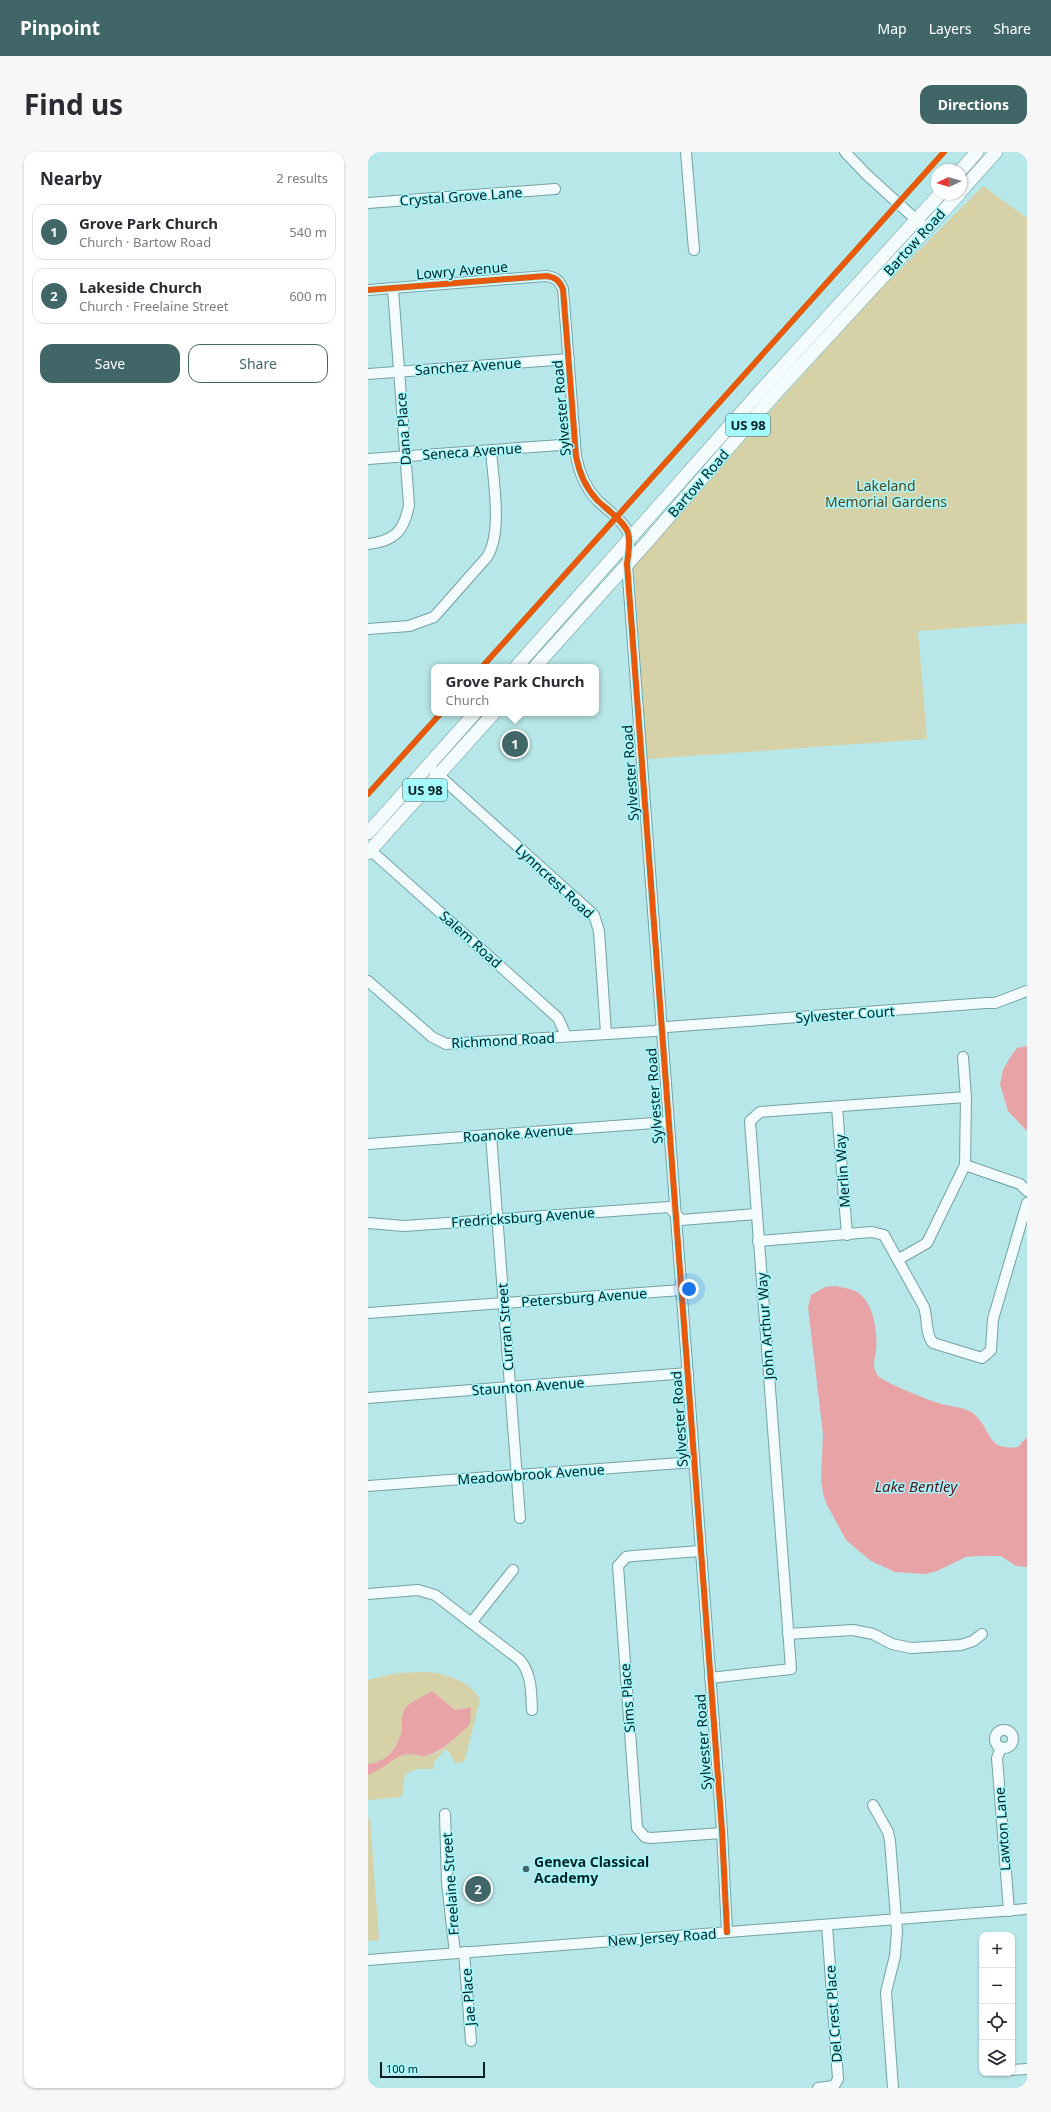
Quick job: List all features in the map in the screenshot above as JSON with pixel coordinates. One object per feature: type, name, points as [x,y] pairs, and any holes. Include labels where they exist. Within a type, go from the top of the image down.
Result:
[{"type":"main road","points":[[966,164],[977,152]]},
{"type":"main road","points":[[967,184],[996,152]]},
{"type":"main road","name":"Bartow Road","points":[[519,664],[765,386],[934,200]]},
{"type":"main road","name":"Bartow Road","points":[[538,664],[774,395],[954,200]]},
{"type":"main road","name":"US 98","points":[[368,833],[472,716]]},
{"type":"main road","name":"US 98","points":[[369,850],[491,716]]},
{"type":"street","points":[[686,152],[694,250]]},
{"type":"street","points":[[845,152],[867,175],[927,229]]},
{"type":"street","name":"Crystal Grove Lane","points":[[368,203],[555,189]]},
{"type":"street","name":"Lowry Avenue","points":[[368,290],[546,276],[557,279]]},
{"type":"street","name":"Sylvester Road","points":[[557,279],[563,289],[576,456],[583,479],[596,499],[624,526],[630,540],[627,564],[722,1832],[728,1932]]},
{"type":"street","name":"Dana Place","points":[[368,544],[389,540],[400,531],[406,520],[409,505],[392,289]]},
{"type":"street","name":"Sanchez Avenue","points":[[368,374],[569,358]]},
{"type":"street","name":"Seneca Avenue","points":[[368,459],[575,444]]},
{"type":"street","points":[[368,629],[417,625],[434,617],[487,557],[493,548],[496,527],[491,450]]},
{"type":"street","name":"Lynncrest Road","points":[[428,766],[594,916],[600,931],[606,1033]]},
{"type":"street","name":"Salem Road","points":[[369,850],[558,1018],[566,1036]]},
{"type":"street","name":"Richmond Road","points":[[368,981],[432,1037],[446,1044],[655,1031],[661,1028]]},
{"type":"street","name":"Sylvester Court","points":[[661,1028],[986,1003],[995,1002],[1027,991]]},
{"type":"street","points":[[899,1259],[927,1243],[965,1165],[966,1097],[963,1057]]},
{"type":"street","name":"John Arthur Way","points":[[710,1678],[791,1669],[750,1121],[760,1112],[966,1097]]},
{"type":"street","name":"Merlin Way","points":[[837,1107],[846,1234]]},
{"type":"street","name":"Roanoke Avenue","points":[[368,1144],[668,1122]]},
{"type":"street","name":"Curran Street","points":[[491,1135],[520,1518]]},
{"type":"street","points":[[965,1165],[1020,1184],[1027,1191]]},
{"type":"street","points":[[758,1241],[872,1232],[884,1235],[899,1259],[924,1307],[928,1317],[929,1338],[933,1343],[982,1358],[991,1350],[993,1319],[1027,1204]]},
{"type":"street","name":"Fredricksburg Avenue","points":[[368,1224],[404,1226],[669,1206],[675,1213]]},
{"type":"street","points":[[675,1213],[681,1220],[756,1214]]},
{"type":"street","name":"Petersburg Avenue","points":[[368,1313],[681,1290]]},
{"type":"street","name":"Staunton Avenue","points":[[368,1398],[688,1374]]},
{"type":"street","name":"Meadowbrook Avenue","points":[[368,1486],[694,1462]]},
{"type":"street","name":"Sims Place","points":[[700,1550],[626,1557],[618,1566],[636,1820],[637,1828],[640,1833],[645,1837],[650,1838],[722,1832]]},
{"type":"street","points":[[471,1623],[513,1570]]},
{"type":"street","points":[[368,1594],[418,1590],[429,1592],[520,1660],[527,1668],[530,1680],[532,1710]]},
{"type":"street","points":[[788,1634],[853,1630],[869,1633],[892,1644],[911,1648],[961,1645],[973,1641],[982,1634]]},
{"type":"street","name":"Lawton Lane","points":[[1001,1747],[997,1758],[1009,1911]]},
{"type":"street","points":[[873,1805],[888,1832],[890,1840],[897,1920],[897,1943],[886,1992],[893,2088]]},
{"type":"street","name":"Freelaine Street","points":[[445,1814],[447,1883],[460,1952]]},
{"type":"street","name":"New Jersey Road","points":[[368,1960],[1027,1909]]},
{"type":"street","name":"Del Crest Place","points":[[818,2088],[834,2086],[838,2079],[827,1925]]},
{"type":"street","name":"Jae Place","points":[[460,1952],[471,2041]]},
{"type":"street","points":[[1015,2070],[1027,2069]]},
{"type":"green space","name":"Lakeland Memorial Gardens","points":[[983,186],[1027,218],[1027,623],[918,631],[927,739],[647,759],[634,567],[779,401],[878,292]]},
{"type":"green space","points":[[427,1672],[450,1677],[464,1683],[476,1693],[480,1700],[465,1759],[463,1762],[455,1763],[449,1752],[445,1749],[434,1762],[434,1769],[417,1769],[405,1774],[402,1797],[368,1800],[368,1775],[403,1755],[408,1754],[425,1756],[441,1750],[452,1738],[468,1707],[455,1710],[432,1691],[416,1700],[405,1709],[403,1713],[402,1729],[395,1748],[381,1760],[368,1764],[368,1680],[397,1673]]},
{"type":"green space","points":[[368,1818],[370,1818],[379,1940],[368,1941]]},
{"type":"water","points":[[1027,1046],[1027,1131],[1008,1111],[1000,1084],[1003,1070],[1011,1056],[1017,1048]]},
{"type":"water","name":"Lake Bentley","points":[[836,1286],[856,1291],[869,1306],[876,1329],[874,1366],[878,1376],[898,1387],[929,1400],[971,1412],[980,1420],[995,1443],[1000,1446],[1018,1447],[1027,1437],[1027,1567],[1016,1566],[1001,1556],[979,1556],[966,1557],[937,1571],[925,1574],[895,1572],[871,1561],[846,1540],[826,1503],[823,1493],[821,1480],[823,1434],[808,1307],[811,1295],[825,1287]]},
{"type":"water","points":[[432,1691],[455,1710],[471,1707],[470,1724],[443,1748],[436,1752],[424,1756],[408,1754],[403,1755],[368,1775],[368,1764],[381,1760],[395,1748],[402,1729],[402,1717],[405,1709],[411,1703]]},
{"type":"railway","points":[[485,664],[944,152]]},
{"type":"railway","points":[[368,794],[438,716]]},
{"type":"cycle path","points":[[485,664],[944,152]]},
{"type":"cycle path","points":[[368,290],[546,276],[552,277],[558,281],[563,289],[576,456],[579,468],[586,485],[593,495],[623,524],[629,537],[627,564],[722,1831],[727,1932]]},
{"type":"cycle path","points":[[368,794],[438,716]]},
{"type":"place","name":"Grove Park Church","points":[[515,744]]},
{"type":"place","name":"Geneva Classical Academy","points":[[526,1869]]},
{"type":"place","name":"Lakeside Church","points":[[478,1889]]}]
